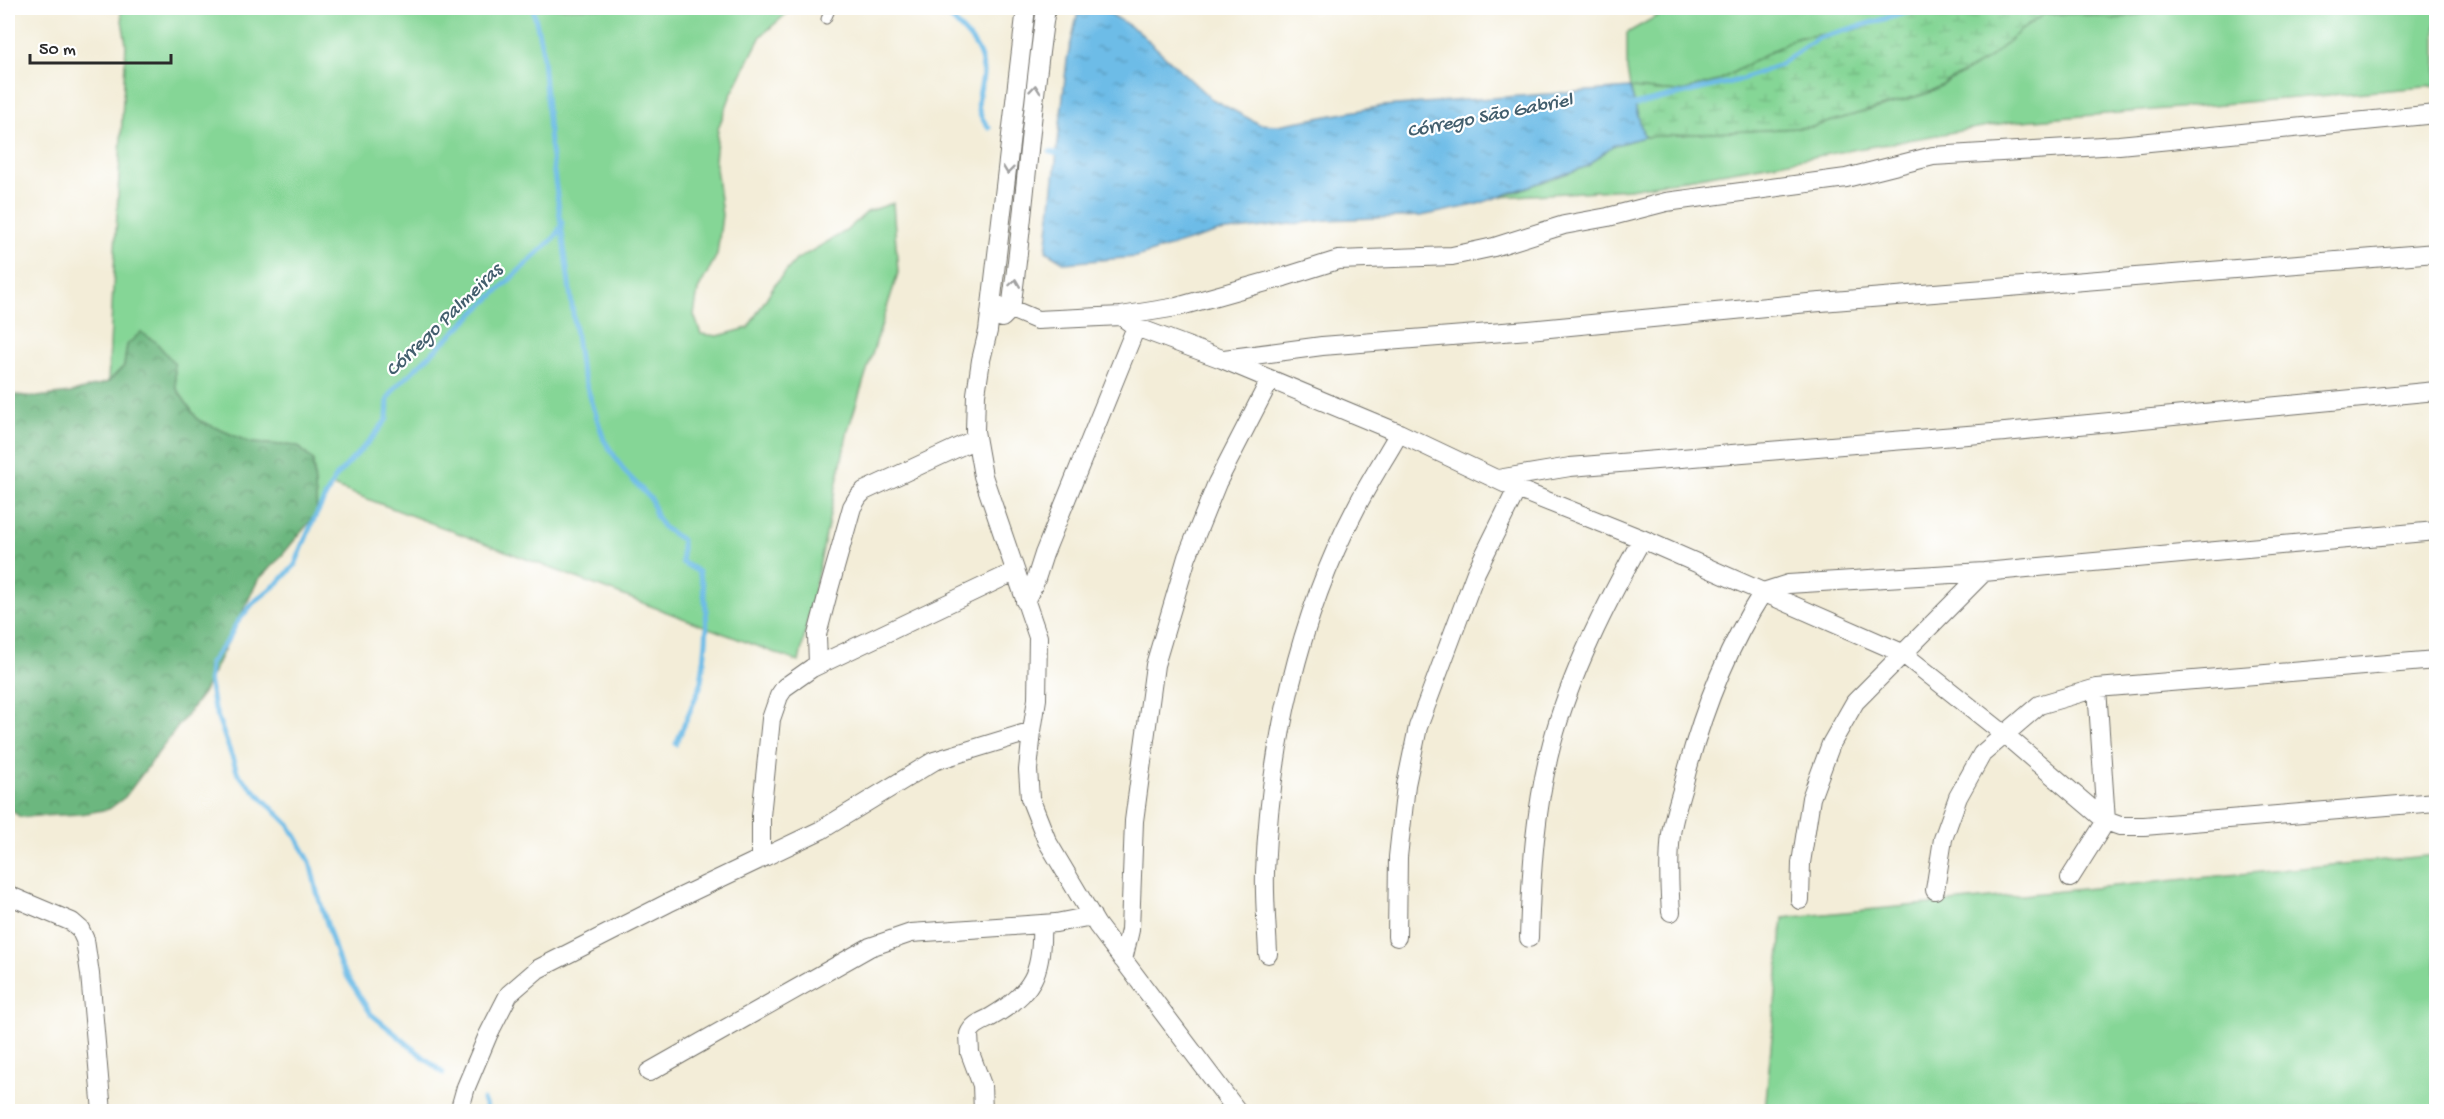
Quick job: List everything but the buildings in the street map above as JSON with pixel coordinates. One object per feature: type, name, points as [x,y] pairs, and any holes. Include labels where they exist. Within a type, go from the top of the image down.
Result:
[{"type":"street","points":[[1026,8],[988,331],[975,394],[976,439],[983,476],[1038,637],[1037,699],[1028,770],[1030,798],[1047,841],[1092,916],[1238,1112]]},
{"type":"street","points":[[988,331],[1011,309],[1023,226],[1039,54],[1046,8]]},
{"type":"street","points":[[991,305],[1011,309],[1037,320],[1120,316],[1177,307],[1338,260],[1452,256],[1494,248],[1564,225],[1608,217],[1666,202],[1846,178],[1933,156],[2119,145],[2436,114]]},
{"type":"street","points":[[1222,359],[1322,346],[1528,330],[1808,303],[2436,253]]},
{"type":"street","points":[[1120,316],[1136,327],[1222,359],[1399,433],[1516,489],[1642,539],[1902,653],[2004,734],[2106,821],[2120,826],[2144,826],[2436,802]]},
{"type":"street","points":[[1025,601],[1035,582],[1044,554],[1136,327]]},
{"type":"street","points":[[1123,960],[1130,930],[1134,821],[1155,665],[1191,546],[1217,483],[1270,380]]},
{"type":"street","points":[[1498,479],[1570,467],[2005,432],[2436,391]]},
{"type":"street","points":[[1268,954],[1265,873],[1272,800],[1282,725],[1300,649],[1326,574],[1350,519],[1399,433]]},
{"type":"street","points":[[818,664],[817,635],[848,520],[858,497],[874,486],[976,439]]},
{"type":"street","points":[[1397,937],[1398,857],[1406,785],[1418,727],[1476,572],[1516,489]]},
{"type":"street","points":[[1671,912],[1668,877],[1671,831],[1690,756],[1721,670],[1746,619],[1763,592],[1788,584],[1984,572],[2436,531]]},
{"type":"street","points":[[1529,938],[1537,815],[1552,743],[1575,676],[1607,603],[1642,539]]},
{"type":"street","points":[[761,859],[761,816],[771,719],[779,696],[785,687],[818,664],[1014,572]]},
{"type":"street","points":[[1800,900],[1801,863],[1811,798],[1831,744],[1854,702],[1984,572]]},
{"type":"street","points":[[1935,890],[1943,839],[1959,797],[1982,754],[2039,705],[2097,688],[2436,660]]},
{"type":"street","points":[[2070,878],[2106,821],[2097,688]]},
{"type":"street","points":[[459,1112],[466,1087],[488,1035],[509,994],[538,969],[821,830],[934,761],[1032,731]]},
{"type":"street","points":[[8,895],[72,922],[80,929],[85,940],[102,1112]]},
{"type":"street","points":[[649,1072],[881,943],[911,933],[1041,924],[1092,916]]},
{"type":"street","points":[[983,1112],[982,1085],[970,1053],[969,1034],[976,1024],[990,1018],[1013,1001],[1026,989],[1038,972],[1042,949],[1041,924]]},
{"type":"lane","points":[[826,19],[831,8]]},
{"type":"green space","points":[[120,8],[793,8],[761,36],[730,97],[718,129],[715,160],[722,215],[717,255],[698,290],[694,315],[701,334],[718,336],[748,328],[775,284],[796,260],[846,231],[867,212],[893,203],[898,273],[848,430],[799,662],[333,486],[317,513],[313,461],[298,446],[251,443],[198,420],[176,388],[174,363],[127,345],[124,366],[108,382],[126,44]]},
{"type":"green space","points":[[1671,8],[1915,8],[1855,30],[1796,38],[1718,81],[1678,92],[1630,88],[1627,69],[1627,33]]},
{"type":"green space","points":[[1915,8],[2164,8],[2156,12],[2112,19],[2079,14],[2044,14],[1988,59],[1928,93],[1812,127],[1644,137],[1630,88],[1678,92],[1718,81],[1796,38],[1855,30]]},
{"type":"green space","points":[[2164,8],[2436,8],[2436,86],[2011,122],[1630,189],[1500,197],[1588,166],[1612,146],[1643,137],[1812,127],[1928,93],[1988,59],[2044,14],[2079,14],[2112,19],[2156,12]]},
{"type":"green space","points":[[141,332],[156,342],[174,363],[176,388],[198,420],[251,443],[298,446],[313,461],[317,513],[279,559],[258,580],[203,693],[125,797],[109,809],[81,814],[20,817],[8,807],[8,394],[37,397],[70,393],[108,382],[124,366],[127,345]]},
{"type":"green space","points":[[2436,855],[2436,1111],[1765,1111],[1783,918]]},
{"type":"water","points":[[1079,8],[1101,8],[1138,31],[1210,98],[1259,124],[1278,125],[1383,106],[1630,88],[1644,137],[1612,146],[1588,166],[1475,205],[1421,216],[1328,220],[1218,232],[1136,257],[1065,263],[1046,251],[1067,60]]},
{"type":"waterway","points":[[533,8],[542,48],[550,143],[580,365],[604,440],[625,472],[651,499],[656,516],[664,528],[682,540],[682,562],[699,572],[703,586],[707,629],[700,687],[676,744]]},
{"type":"waterway","name":"Córrego São Gabriel","points":[[941,8],[969,37],[981,58],[983,77],[978,101],[982,118],[989,128]]},
{"type":"waterway","name":"Córrego São Gabriel","points":[[1630,106],[1739,80],[1777,66],[1818,38],[1922,8]]},
{"type":"waterway","name":"Córrego São Gabriel","points":[[1050,152],[1062,155]]},
{"type":"waterway","name":"Córrego Palmeiras","points":[[443,1073],[371,1014],[340,965],[310,862],[290,826],[238,774],[213,704],[209,679],[210,663],[253,603],[278,583],[295,565],[312,523],[335,478],[387,419],[388,399],[395,388],[556,236],[562,223]]},
{"type":"waterway","name":"Córrego Palmeiras","points":[[483,1100],[489,1112]]}]
